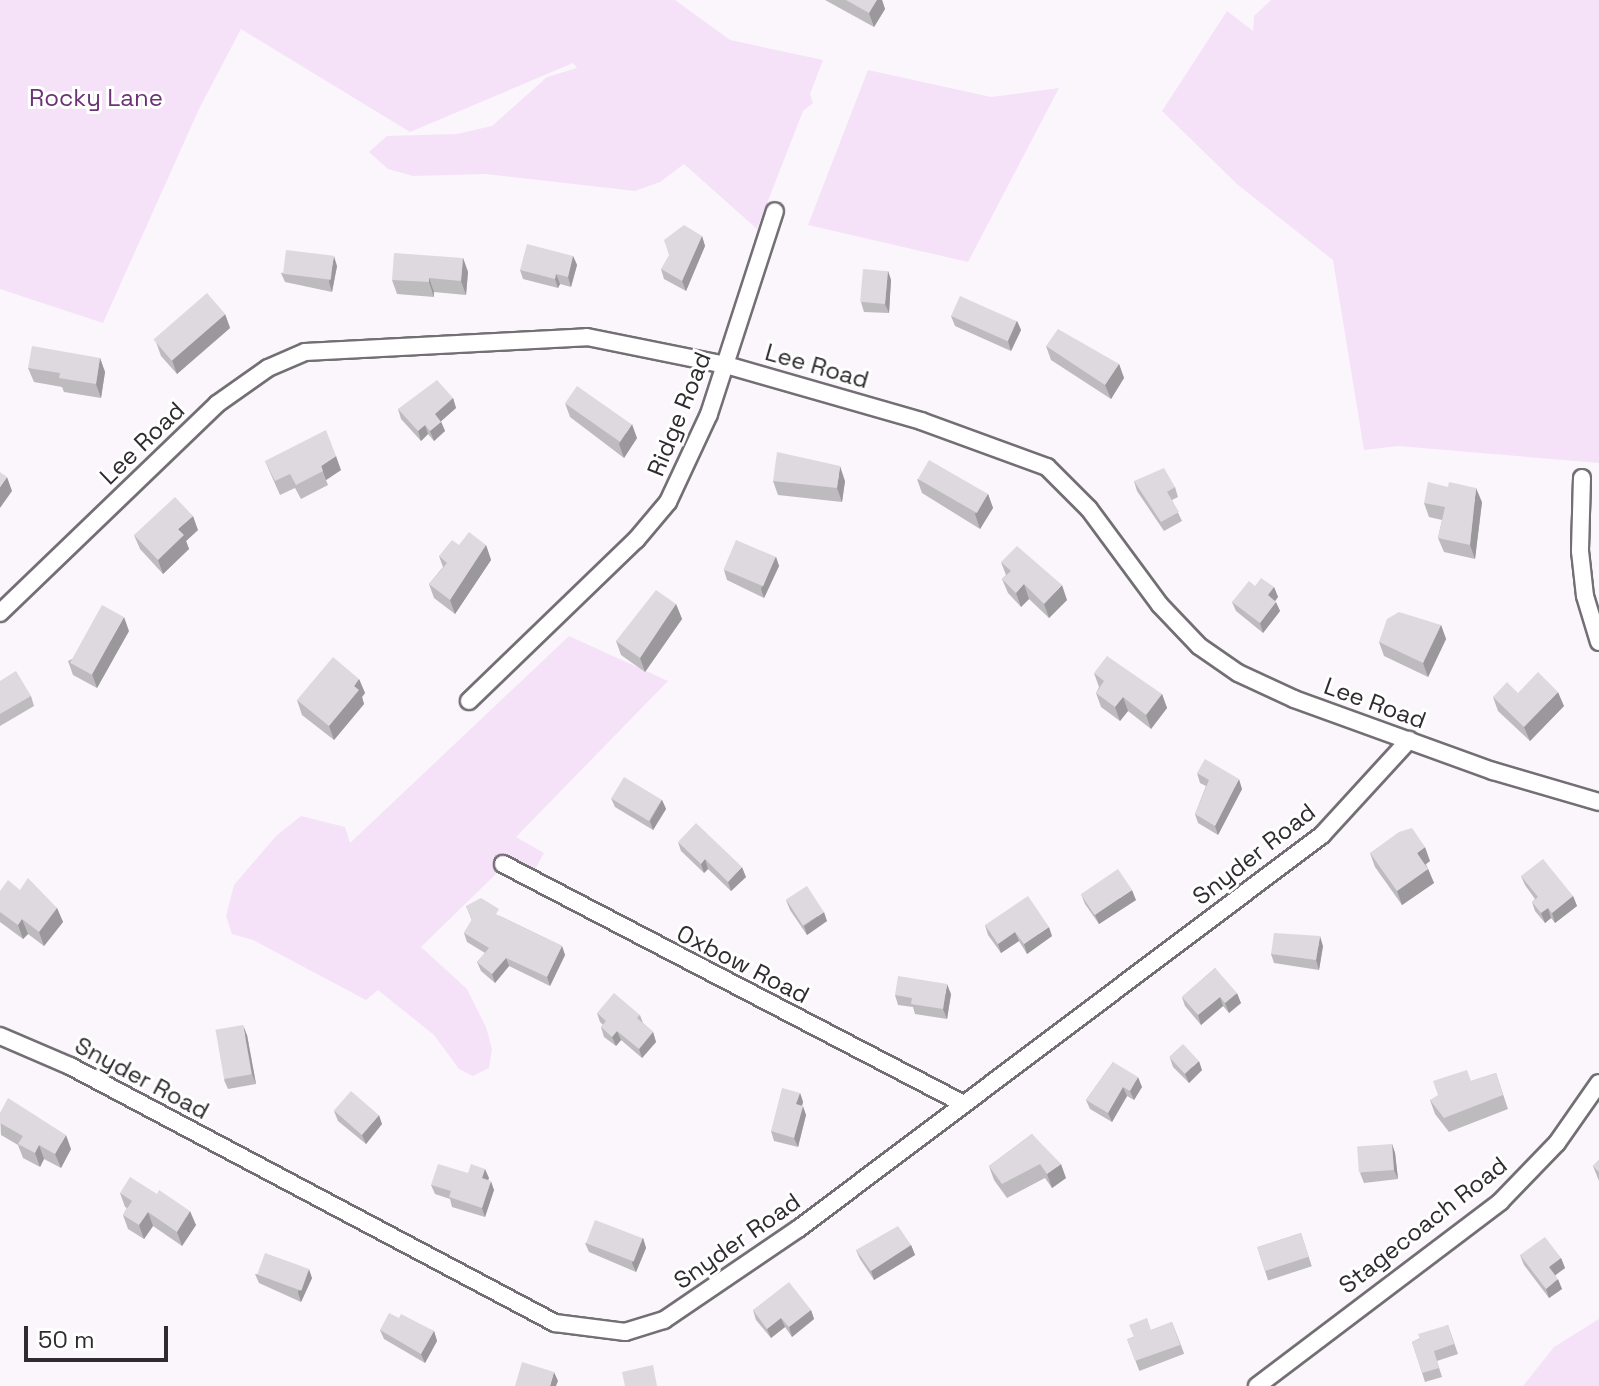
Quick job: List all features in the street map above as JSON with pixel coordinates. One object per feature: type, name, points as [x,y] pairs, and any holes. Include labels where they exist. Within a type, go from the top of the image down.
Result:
[{"type":"street","name":"Ridge Road","points":[[469,701],[636,540],[668,502],[694,452],[726,365],[775,211]]},
{"type":"street","name":"Lee Road","points":[[0,613],[217,404],[268,368],[305,352],[587,337],[726,365],[921,421],[1047,467],[1089,509],[1160,605],[1199,646],[1238,673],[1294,699],[1599,802]]},
{"type":"street","points":[[1582,478],[1580,551],[1585,596],[1599,642]]},
{"type":"street","name":"Snyder Road","points":[[0,1036],[70,1066],[555,1323],[625,1332],[664,1320],[786,1238],[1322,835],[1409,740]]},
{"type":"street","name":"Oxbow Road","points":[[503,864],[962,1103]]},
{"type":"street","name":"Stagecoach Road","points":[[1257,1386],[1500,1202],[1557,1143],[1599,1083]]},
{"type":"green space","name":"Rocky Lane","points":[[0,0],[675,0],[730,40],[823,60],[810,94],[813,103],[803,111],[757,229],[684,164],[660,182],[635,191],[486,174],[413,176],[388,169],[369,152],[387,136],[457,134],[492,126],[547,77],[577,68],[573,63],[410,132],[241,29],[199,109],[103,323],[0,289]]},
{"type":"green space","points":[[1271,0],[1599,0],[1599,463],[1398,446],[1364,450],[1333,260],[1238,185],[1162,111],[1227,11],[1253,31],[1254,16]]},
{"type":"green space","points":[[868,70],[991,97],[1059,88],[968,262],[808,225]]},
{"type":"green space","points":[[569,636],[668,681],[516,837],[544,853],[527,884],[500,870],[421,947],[467,989],[486,1027],[492,1049],[489,1068],[473,1076],[459,1069],[434,1035],[378,990],[366,1000],[253,940],[232,934],[226,916],[234,885],[276,836],[301,816],[345,827],[350,843]]},
{"type":"green space","points":[[1599,1319],[1599,1386],[1523,1386],[1554,1347]]},
{"type":"building","points":[[846,0],[877,0],[869,13]]},
{"type":"building","points":[[684,225],[702,236],[682,281],[661,269],[669,255],[664,240]]},
{"type":"building","points":[[527,244],[573,256],[568,277],[556,274],[555,279],[520,270]]},
{"type":"building","points":[[286,250],[334,256],[331,280],[283,274]]},
{"type":"building","points":[[394,253],[463,258],[461,281],[429,278],[429,282],[392,280]]},
{"type":"building","points":[[863,269],[888,271],[885,304],[860,302]]},
{"type":"building","points":[[207,293],[225,314],[172,361],[153,340]]},
{"type":"building","points":[[960,296],[1017,321],[1008,341],[951,316]]},
{"type":"building","points":[[1058,329],[1119,364],[1105,385],[1046,346]]},
{"type":"building","points":[[32,346],[100,358],[96,384],[59,378],[60,373],[28,368]]},
{"type":"building","points":[[437,380],[453,398],[435,414],[441,422],[430,431],[425,425],[418,431],[398,409]]},
{"type":"building","points":[[577,386],[632,424],[620,442],[565,403]]},
{"type":"building","points":[[326,430],[336,456],[321,466],[323,471],[296,485],[290,474],[275,481],[265,461]]},
{"type":"building","points":[[777,452],[840,466],[837,488],[773,481]]},
{"type":"building","points":[[929,460],[988,494],[977,513],[918,479]]},
{"type":"building","points":[[1164,468],[1175,487],[1167,492],[1179,512],[1161,522],[1134,481]]},
{"type":"building","points":[[0,472],[7,477],[0,487]]},
{"type":"building","points":[[1428,482],[1448,487],[1449,482],[1476,488],[1470,545],[1438,538],[1445,507],[1424,503]]},
{"type":"building","points":[[175,497],[193,516],[178,529],[184,535],[158,560],[134,535]]},
{"type":"building","points":[[469,532],[486,545],[450,600],[429,584],[447,563],[439,556],[452,540],[459,545]]},
{"type":"building","points":[[736,540],[776,557],[763,586],[723,569]]},
{"type":"building","points":[[1017,546],[1062,585],[1044,604],[1024,584],[1016,593],[1002,579],[1011,571],[1001,562]]},
{"type":"building","points":[[1261,578],[1274,587],[1268,595],[1276,602],[1260,623],[1232,602],[1249,581],[1255,586]]},
{"type":"building","points":[[656,590],[676,604],[640,658],[616,641]]},
{"type":"building","points":[[102,605],[124,617],[92,675],[70,663]]},
{"type":"building","points":[[1399,612],[1441,625],[1423,663],[1379,642],[1387,619]]},
{"type":"building","points":[[1107,656],[1162,694],[1146,715],[1123,697],[1115,707],[1096,693],[1104,681],[1094,673]]},
{"type":"building","points":[[333,657],[359,679],[354,686],[359,690],[329,726],[297,700]]},
{"type":"building","points":[[16,671],[31,696],[0,714],[0,681]]},
{"type":"building","points":[[1538,672],[1558,692],[1524,727],[1493,697],[1507,682],[1518,693]]},
{"type":"building","points":[[1205,759],[1239,779],[1215,826],[1195,814],[1209,780],[1197,773]]},
{"type":"building","points":[[624,777],[662,800],[649,821],[611,798]]},
{"type":"building","points":[[696,823],[742,867],[728,882],[705,859],[701,864],[678,842]]},
{"type":"building","points":[[1412,828],[1425,847],[1417,853],[1428,869],[1397,891],[1370,853],[1399,832]]},
{"type":"building","points":[[1543,859],[1573,896],[1552,913],[1548,908],[1541,913],[1532,902],[1538,897],[1521,876]]},
{"type":"building","points":[[1118,869],[1132,890],[1095,915],[1081,894]]},
{"type":"building","points":[[28,878],[57,908],[39,932],[22,919],[18,925],[0,912],[0,891],[8,880],[20,890]]},
{"type":"building","points":[[807,886],[824,912],[803,926],[786,900]]},
{"type":"building","points":[[1028,896],[1049,927],[1024,944],[1015,932],[998,944],[985,925]]},
{"type":"building","points":[[481,898],[499,909],[496,914],[562,946],[547,977],[506,958],[492,974],[477,962],[489,948],[464,933],[472,919],[466,906]]},
{"type":"building","points":[[1274,933],[1320,936],[1316,960],[1271,954]]},
{"type":"building","points":[[1215,968],[1237,993],[1225,1003],[1220,997],[1198,1015],[1182,997]]},
{"type":"building","points":[[898,976],[947,984],[943,1009],[911,1004],[912,998],[895,995]]},
{"type":"building","points":[[614,993],[640,1015],[637,1018],[653,1032],[639,1049],[617,1031],[612,1037],[601,1027],[606,1021],[597,1013]]},
{"type":"building","points":[[243,1025],[252,1074],[224,1079],[215,1030]]},
{"type":"building","points":[[1183,1044],[1199,1061],[1185,1074],[1169,1057]]},
{"type":"building","points":[[1113,1062],[1138,1077],[1130,1091],[1123,1087],[1108,1113],[1086,1100]]},
{"type":"building","points":[[1467,1070],[1471,1081],[1496,1073],[1503,1095],[1444,1118],[1430,1100],[1438,1095],[1433,1081]]},
{"type":"building","points":[[782,1088],[800,1093],[796,1104],[803,1106],[794,1138],[771,1131]]},
{"type":"building","points":[[351,1091],[379,1115],[362,1135],[334,1111]]},
{"type":"building","points":[[8,1098],[66,1135],[55,1154],[39,1145],[35,1153],[18,1144],[23,1136],[0,1123],[0,1113]]},
{"type":"building","points":[[1032,1134],[1061,1164],[1047,1174],[1040,1164],[1002,1184],[989,1166]]},
{"type":"building","points":[[1392,1144],[1394,1170],[1359,1172],[1357,1146]]},
{"type":"building","points":[[438,1164],[468,1173],[471,1164],[485,1169],[482,1178],[491,1181],[482,1208],[449,1197],[451,1191],[431,1185]]},
{"type":"building","points":[[130,1177],[157,1194],[159,1190],[190,1211],[177,1232],[148,1212],[139,1225],[123,1215],[132,1201],[120,1193]]},
{"type":"building","points":[[595,1220],[643,1238],[634,1262],[586,1243]]},
{"type":"building","points":[[898,1226],[911,1245],[871,1271],[856,1250]]},
{"type":"building","points":[[1301,1233],[1309,1257],[1265,1271],[1257,1247]]},
{"type":"building","points":[[1545,1237],[1561,1258],[1549,1267],[1558,1279],[1546,1289],[1520,1255]]},
{"type":"building","points":[[265,1253],[309,1269],[301,1291],[257,1275]]},
{"type":"building","points":[[789,1282],[811,1310],[789,1327],[781,1318],[767,1329],[753,1310]]},
{"type":"building","points":[[389,1313],[399,1318],[401,1314],[434,1331],[421,1354],[380,1330]]},
{"type":"building","points":[[1147,1318],[1151,1330],[1172,1322],[1180,1345],[1135,1361],[1127,1339],[1134,1337],[1129,1325]]},
{"type":"building","points":[[1448,1325],[1454,1344],[1434,1351],[1439,1368],[1422,1373],[1412,1342],[1420,1339],[1418,1334]]},
{"type":"building","points":[[522,1362],[554,1372],[550,1386],[515,1386]]},
{"type":"building","points":[[653,1365],[657,1386],[625,1386],[622,1372]]}]
